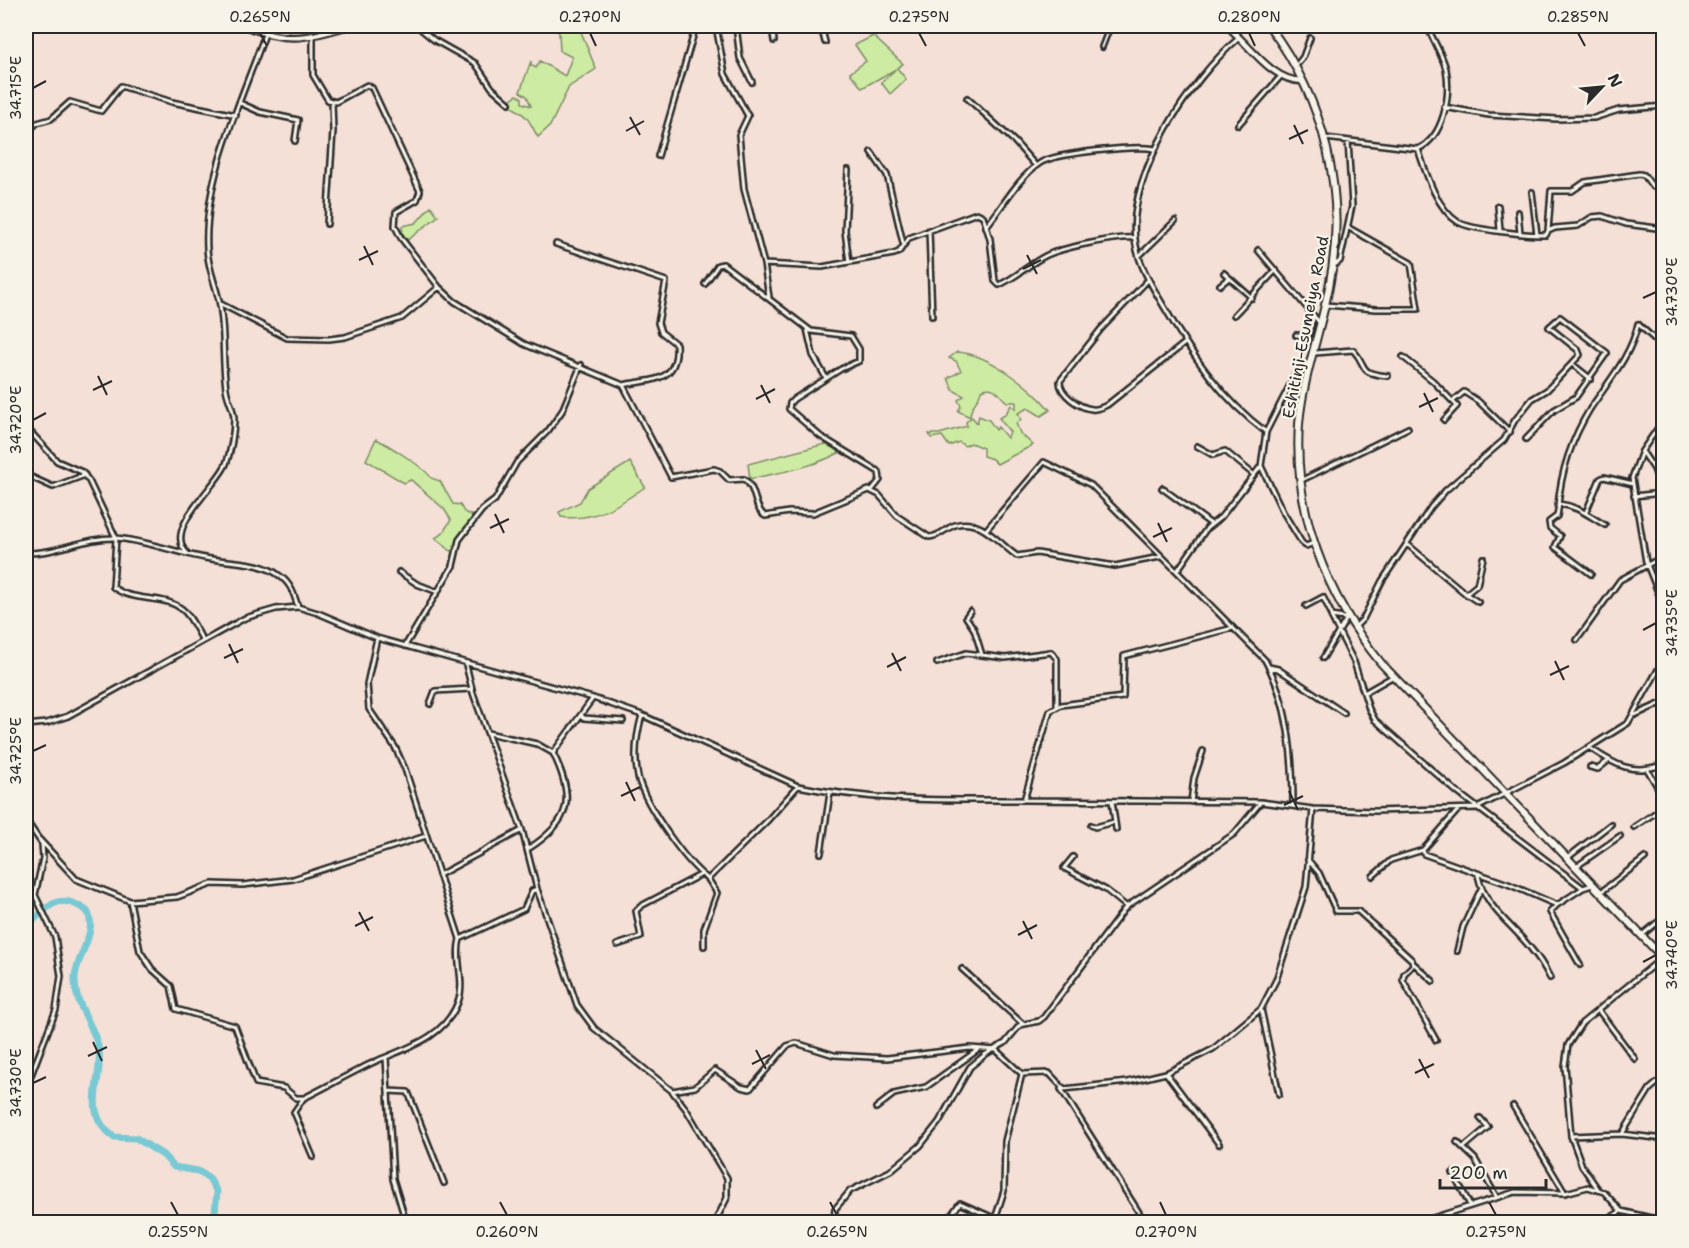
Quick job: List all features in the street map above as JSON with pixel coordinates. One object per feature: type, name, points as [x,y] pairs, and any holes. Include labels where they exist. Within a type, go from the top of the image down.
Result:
[{"type":"highway","name":"Eshitinji-Esumeiya Road","points":[[1269,26],[1296,66],[1303,81],[1325,138],[1336,198],[1334,266],[1310,361],[1299,425],[1300,480],[1314,543],[1329,580],[1354,627],[1394,676],[1663,959]]},
{"type":"street","points":[[245,26],[265,34],[292,39],[349,26]]},
{"type":"street","points":[[417,26],[434,40],[475,63],[492,88],[510,103]]},
{"type":"street","points":[[658,156],[696,26]]},
{"type":"street","points":[[716,26],[725,74],[748,116],[740,135],[744,189],[764,264],[770,299]]},
{"type":"street","points":[[736,26],[740,58],[752,82]]},
{"type":"street","points":[[772,26],[774,41]]},
{"type":"street","points":[[820,26],[825,42]]},
{"type":"street","points":[[1102,47],[1110,26]]},
{"type":"street","points":[[1227,26],[1281,76],[1292,81],[1303,81]]},
{"type":"street","points":[[1325,138],[1418,149],[1429,143],[1435,136],[1444,106],[1445,69],[1427,26]]},
{"type":"street","points":[[187,554],[182,543],[182,530],[205,490],[226,464],[234,422],[224,375],[220,303],[210,271],[207,225],[216,177],[265,34]]},
{"type":"street","points":[[313,36],[313,75],[324,95],[332,102],[333,131],[327,224]]},
{"type":"street","points":[[1240,37],[1208,67],[1155,149],[1141,189],[1135,238],[1148,280],[1185,344],[1221,393],[1243,415],[1266,432]]},
{"type":"street","points":[[1296,66],[1303,57],[1310,38]]},
{"type":"street","points":[[1238,125],[1281,76]]},
{"type":"street","points":[[332,102],[367,85],[372,88],[420,191],[417,200],[396,212],[395,226],[439,287],[508,336],[581,365],[623,385],[666,377],[673,370],[676,344],[661,332],[658,323],[666,281],[556,244]]},
{"type":"street","points":[[26,133],[37,123],[51,119],[70,102],[101,111],[121,86],[172,102],[236,114]]},
{"type":"street","points":[[968,98],[1014,141],[1036,166]]},
{"type":"street","points":[[240,103],[260,112],[298,120],[295,141]]},
{"type":"street","points":[[1444,106],[1489,115],[1557,119],[1594,118],[1623,110],[1664,106]]},
{"type":"street","points":[[1334,266],[1340,261],[1349,228],[1353,187],[1348,140]]},
{"type":"street","points":[[986,227],[1036,166],[1047,159],[1143,147],[1155,149]]},
{"type":"street","points":[[1418,149],[1441,203],[1454,218],[1467,225],[1546,235],[1548,231],[1555,228],[1584,224],[1593,217],[1602,216],[1626,224],[1664,229]]},
{"type":"street","points":[[764,264],[822,267],[899,252],[903,243],[887,175],[872,152]]},
{"type":"street","points":[[848,170],[845,231],[849,262]]},
{"type":"street","points":[[1548,231],[1551,191],[1572,191],[1585,182],[1639,174],[1644,175],[1652,186],[1664,188]]},
{"type":"street","points":[[1532,192],[1536,235]]},
{"type":"street","points":[[1498,206],[1500,230]]},
{"type":"street","points":[[1518,212],[1520,233]]},
{"type":"street","points":[[903,243],[928,230],[976,213],[983,216],[995,281],[999,285],[1058,251],[1116,238],[1135,238]]},
{"type":"street","points":[[1139,256],[1175,221]]},
{"type":"street","points":[[1325,305],[1376,309],[1418,309],[1413,267],[1409,260],[1349,228]]},
{"type":"street","points":[[928,230],[932,316]]},
{"type":"street","points":[[1258,250],[1308,308],[1313,318],[1321,323]]},
{"type":"street","points":[[623,385],[671,477],[714,469],[720,471],[729,480],[744,479],[750,484],[761,513],[765,516],[789,512],[813,513],[861,491],[872,490],[880,480],[879,472],[820,436],[789,409],[790,403],[826,378],[859,361],[861,356],[857,342],[851,336],[827,334],[806,327],[723,264],[718,265],[705,284]]},
{"type":"street","points":[[1234,315],[1275,271]]},
{"type":"street","points":[[1224,273],[1252,298]]},
{"type":"street","points":[[1220,285],[1229,278]]},
{"type":"street","points":[[1148,280],[1101,329],[1060,381],[1063,392],[1078,404],[1093,410],[1107,405],[1185,344]]},
{"type":"street","points":[[220,303],[287,338],[329,339],[345,337],[402,318],[439,287]]},
{"type":"street","points":[[1354,627],[1363,619],[1382,581],[1431,507],[1446,490],[1496,448],[1510,432],[1515,420],[1532,399],[1546,390],[1580,353],[1549,327],[1560,317],[1607,353],[1576,398],[1554,410],[1526,439]]},
{"type":"street","points":[[1296,335],[1308,336],[1313,318]]},
{"type":"street","points":[[1591,574],[1555,547],[1560,536],[1550,528],[1549,522],[1557,516],[1562,474],[1569,448],[1628,351],[1638,324],[1664,348]]},
{"type":"street","points":[[806,327],[813,355],[826,378]]},
{"type":"street","points":[[1313,353],[1353,350],[1363,369],[1372,374],[1388,376]]},
{"type":"street","points":[[1403,357],[1457,406],[1444,420]]},
{"type":"street","points":[[1310,361],[1295,375],[1266,432],[1261,466],[1282,512],[1302,543],[1306,546],[1314,543]]},
{"type":"street","points":[[1572,363],[1591,379]]},
{"type":"street","points":[[405,646],[453,566],[459,540],[482,510],[495,500],[517,462],[548,431],[562,411],[581,365]]},
{"type":"street","points":[[1453,401],[1464,392],[1510,432]]},
{"type":"street","points":[[1664,419],[1642,451],[1633,474],[1634,496],[1646,564],[1664,607]]},
{"type":"street","points":[[26,427],[57,461],[85,475],[116,538],[113,588],[137,598],[183,609],[203,641]]},
{"type":"street","points":[[1300,480],[1408,428]]},
{"type":"street","points":[[1197,446],[1214,455],[1225,451],[1253,474]]},
{"type":"street","points":[[1634,496],[1663,495],[1648,458],[1642,451]]},
{"type":"street","points":[[986,530],[1044,462],[1091,485],[1160,557],[1234,628],[1269,667],[1279,693],[1290,747],[1293,805]]},
{"type":"street","points":[[1177,571],[1211,524],[1221,517],[1261,466]]},
{"type":"street","points":[[31,477],[50,487],[85,475]]},
{"type":"street","points":[[1586,512],[1600,479],[1604,477],[1633,484]]},
{"type":"street","points":[[1162,488],[1211,524]]},
{"type":"street","points":[[872,490],[897,516],[929,537],[964,524],[986,530],[1001,546],[1017,556],[1037,553],[1115,566],[1160,557]]},
{"type":"street","points":[[1558,506],[1570,506],[1586,512],[1605,525]]},
{"type":"street","points":[[26,553],[39,554],[87,542],[116,538],[187,554],[267,568],[281,576],[292,588],[298,607]]},
{"type":"street","points":[[1407,544],[1478,602]]},
{"type":"street","points":[[1577,640],[1616,584],[1646,564],[1664,556]]},
{"type":"street","points":[[1467,594],[1477,585],[1483,558]]},
{"type":"street","points":[[399,572],[417,584],[438,592]]},
{"type":"street","points":[[1306,606],[1323,597],[1354,662],[1369,710],[1385,730],[1477,808],[1583,888]]},
{"type":"street","points":[[26,725],[47,723],[68,716],[245,618],[276,609],[298,607],[377,638],[593,698],[642,715],[798,786],[830,793],[871,799],[1261,802],[1313,808],[1458,810],[1477,808],[1505,795],[1590,748],[1628,723],[1635,716],[1664,659]]},
{"type":"street","points":[[970,611],[966,617],[974,629],[982,656]]},
{"type":"street","points":[[1332,615],[1344,618],[1348,616]]},
{"type":"street","points":[[1323,658],[1340,634],[1348,616]]},
{"type":"street","points":[[1024,800],[1050,711],[1057,706],[1123,698],[1124,656],[1234,628]]},
{"type":"street","points":[[129,901],[140,951],[152,969],[171,986],[176,1009],[235,1026],[256,1083],[284,1088],[296,1098],[304,1098],[425,1040],[453,1012],[461,991],[457,951],[460,939],[405,769],[395,747],[369,710],[367,684],[377,638]]},
{"type":"street","points":[[937,663],[966,654],[1005,658],[1051,652],[1057,659],[1057,706]]},
{"type":"street","points":[[466,664],[472,689],[528,849],[537,889],[577,1005],[585,1017],[672,1091],[686,1109],[727,1178],[727,1198],[716,1222]]},
{"type":"street","points":[[1269,667],[1278,669],[1344,713]]},
{"type":"street","points":[[1364,694],[1394,676]]},
{"type":"street","points":[[430,704],[435,691],[472,689]]},
{"type":"street","points":[[553,753],[593,698]]},
{"type":"street","points":[[1635,716],[1664,702]]},
{"type":"street","points":[[581,715],[584,718],[623,721]]},
{"type":"street","points":[[642,715],[636,741],[637,773],[660,822],[717,893],[704,929],[704,946]]},
{"type":"street","points":[[487,733],[537,744],[553,753],[566,784],[566,803],[555,830],[528,849]]},
{"type":"street","points":[[1590,748],[1608,761],[1628,769],[1647,769],[1664,764]]},
{"type":"street","points":[[1191,802],[1196,769],[1203,751]]},
{"type":"street","points":[[1590,767],[1598,769],[1608,761]]},
{"type":"street","points":[[1647,769],[1664,798]]},
{"type":"street","points":[[708,879],[767,821],[798,786]]},
{"type":"street","points":[[821,853],[830,793]]},
{"type":"street","points":[[1112,801],[1116,829]]},
{"type":"street","points":[[834,1222],[835,1209],[850,1191],[890,1171],[908,1158],[939,1122],[970,1067],[986,1054],[996,1050],[1023,1024],[1039,1021],[1044,1017],[1127,907],[1234,834],[1261,802]]},
{"type":"street","points":[[1634,827],[1664,807]]},
{"type":"street","points":[[1060,1087],[1095,1086],[1166,1073],[1213,1049],[1261,1009],[1276,980],[1306,887],[1313,808]]},
{"type":"street","points":[[1373,876],[1392,860],[1423,850],[1458,810]]},
{"type":"street","points":[[26,822],[39,840],[76,879],[102,892],[129,901],[177,897],[212,884],[243,885],[293,879],[426,836]]},
{"type":"street","points":[[1091,825],[1095,827],[1114,822]]},
{"type":"street","points":[[1566,858],[1611,824]]},
{"type":"street","points":[[439,875],[522,830]]},
{"type":"street","points":[[1575,867],[1620,836]]},
{"type":"street","points":[[26,1088],[56,1010],[61,976],[57,944],[35,895],[43,858],[39,840]]},
{"type":"street","points":[[1423,850],[1426,856],[1557,905]]},
{"type":"street","points":[[1073,857],[1064,868],[1106,890],[1127,907]]},
{"type":"street","points":[[1307,858],[1319,873],[1336,911],[1353,909],[1361,913],[1433,981]]},
{"type":"street","points":[[1600,893],[1646,858]]},
{"type":"street","points":[[617,945],[641,937],[636,911],[641,906],[702,874]]},
{"type":"street","points":[[1478,874],[1481,889],[1497,913],[1534,951],[1550,978]]},
{"type":"street","points":[[1580,965],[1550,912],[1583,888],[1593,885]]},
{"type":"street","points":[[460,939],[524,909],[532,891],[537,889]]},
{"type":"street","points":[[1457,951],[1463,927],[1481,889]]},
{"type":"street","points":[[1641,937],[1664,917]]},
{"type":"street","points":[[1663,959],[1582,1023],[1568,1045],[1565,1066],[1571,1136],[1582,1166],[1598,1189],[1609,1197],[1621,1211],[1664,1221]]},
{"type":"street","points":[[1413,963],[1402,980],[1436,1040]]},
{"type":"street","points":[[963,969],[1023,1024]]},
{"type":"street","points":[[1261,1009],[1279,1094]]},
{"type":"street","points":[[1599,1011],[1635,1059]]},
{"type":"street","points":[[672,1091],[695,1087],[715,1070],[741,1087],[750,1089],[787,1046],[796,1043],[834,1055],[886,1058],[979,1048],[996,1050],[1022,1074]]},
{"type":"street","points":[[876,1108],[894,1094],[926,1087],[979,1048]]},
{"type":"street","points":[[386,1058],[389,1146],[393,1179],[406,1222]]},
{"type":"street","points":[[1022,1074],[1044,1071],[1060,1087],[1145,1222]]},
{"type":"street","points":[[1166,1073],[1219,1144]]},
{"type":"street","points":[[946,1222],[960,1203],[995,1221],[1004,1191],[1005,1141],[1022,1074]]},
{"type":"street","points":[[1622,1134],[1642,1099],[1664,1077]]},
{"type":"street","points":[[388,1091],[408,1092],[444,1183]]},
{"type":"street","points":[[304,1098],[294,1112],[313,1157]]},
{"type":"street","points":[[1513,1106],[1565,1193]]},
{"type":"street","points":[[1463,1148],[1488,1127],[1480,1118]]},
{"type":"street","points":[[1571,1136],[1622,1134],[1664,1139]]},
{"type":"street","points":[[1457,1142],[1480,1166],[1496,1196]]},
{"type":"street","points":[[1453,1173],[1470,1205]]},
{"type":"street","points":[[1420,1222],[1496,1196],[1526,1190],[1565,1193],[1588,1187],[1598,1189]]},
{"type":"street","points":[[1604,1222],[1621,1211]]},
{"type":"green space","points":[[554,26],[582,26],[581,32],[596,69],[569,87],[550,126],[538,137],[526,117],[512,107],[511,99],[517,95],[522,98],[522,103],[531,106],[527,96],[520,92],[531,61],[531,65],[536,68],[540,61],[565,76],[572,57],[560,51],[559,32],[553,28]]},
{"type":"green space","points":[[873,36],[903,64],[897,68],[906,79],[890,94],[881,82],[896,69],[862,88],[850,73],[866,61],[855,45]]},
{"type":"green space","points":[[431,206],[438,216],[408,240],[403,234],[402,226],[416,223]]},
{"type":"green space","points":[[957,352],[982,359],[1008,373],[1032,391],[1050,410],[1041,416],[1028,408],[1018,413],[1021,420],[1016,423],[1020,433],[1033,445],[997,464],[992,459],[983,456],[983,448],[971,443],[965,446],[959,442],[949,446],[942,436],[931,438],[929,434],[939,434],[967,426],[966,422],[972,417],[977,423],[979,416],[989,420],[996,430],[998,427],[1007,438],[1010,432],[999,418],[1005,415],[1011,405],[1016,409],[1016,402],[1007,402],[993,389],[981,390],[971,409],[970,417],[958,411],[961,406],[958,400],[964,396],[953,390],[948,378],[961,371],[956,361],[949,358]]},
{"type":"green space","points":[[376,439],[415,463],[431,478],[440,481],[453,504],[460,505],[464,512],[473,516],[452,552],[435,538],[442,534],[451,520],[444,509],[411,480],[404,483],[366,460]]},
{"type":"green space","points":[[825,444],[841,452],[807,466],[750,479],[748,464]]},
{"type":"green space","points":[[630,462],[645,487],[606,511],[584,517],[561,517],[559,512],[580,502],[588,488]]},
{"type":"waterway","points":[[26,927],[47,908],[60,901],[77,905],[87,911],[90,919],[89,935],[76,969],[75,987],[99,1051],[95,1096],[98,1117],[114,1137],[136,1138],[163,1155],[174,1167],[198,1171],[209,1178],[217,1192],[214,1222]]}]
